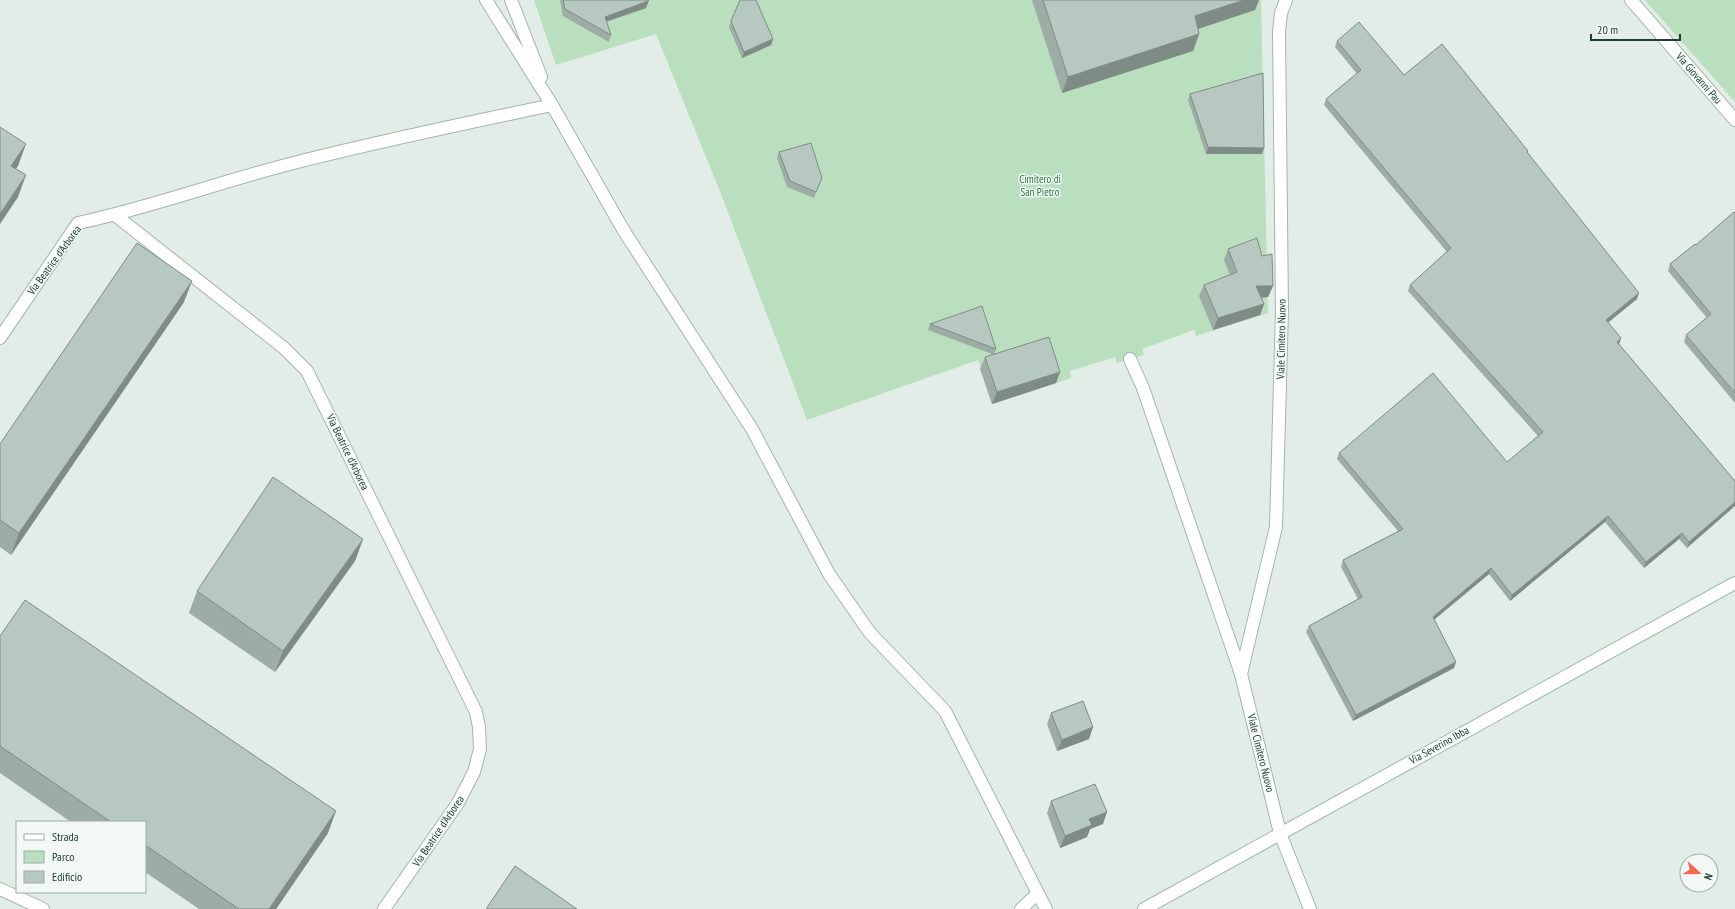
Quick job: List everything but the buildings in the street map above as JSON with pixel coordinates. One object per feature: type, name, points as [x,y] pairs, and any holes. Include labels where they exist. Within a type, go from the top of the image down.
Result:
[{"type":"street","points":[[486,0],[552,105],[624,231],[752,429],[829,574],[870,634],[945,711],[1046,909]]},
{"type":"street","points":[[511,0],[552,105]]},
{"type":"street","name":"Viale Cimitero Nuovo","points":[[1241,674],[1276,527],[1282,310],[1279,32],[1281,13],[1286,0]]},
{"type":"street","name":"Via Giovanni Pau","points":[[1631,0],[1735,120]]},
{"type":"street","points":[[115,215],[312,158],[552,105]]},
{"type":"street","name":"Via Beatrice d'Arborea","points":[[0,338],[78,223],[115,215],[284,348],[306,371],[476,712],[479,727],[480,749],[474,772],[458,803],[384,909]]},
{"type":"street","name":"Viale Cimitero Nuovo","points":[[1130,359],[1143,388],[1241,674],[1280,833],[1310,909]]},
{"type":"street","name":"Via Severino Ibba","points":[[1144,909],[1735,583]]},
{"type":"street","points":[[0,889],[43,909]]},
{"type":"street","points":[[1021,909],[1038,893]]},
{"type":"green space","name":"Cimitero di San Pietro","points":[[534,0],[1261,0],[1268,313],[1196,336],[1194,330],[1142,349],[1144,355],[1117,363],[1115,357],[1070,371],[1071,378],[992,404],[978,360],[807,420],[721,194],[656,34],[556,65]]},
{"type":"green space","points":[[1645,0],[1735,0],[1735,102]]}]
